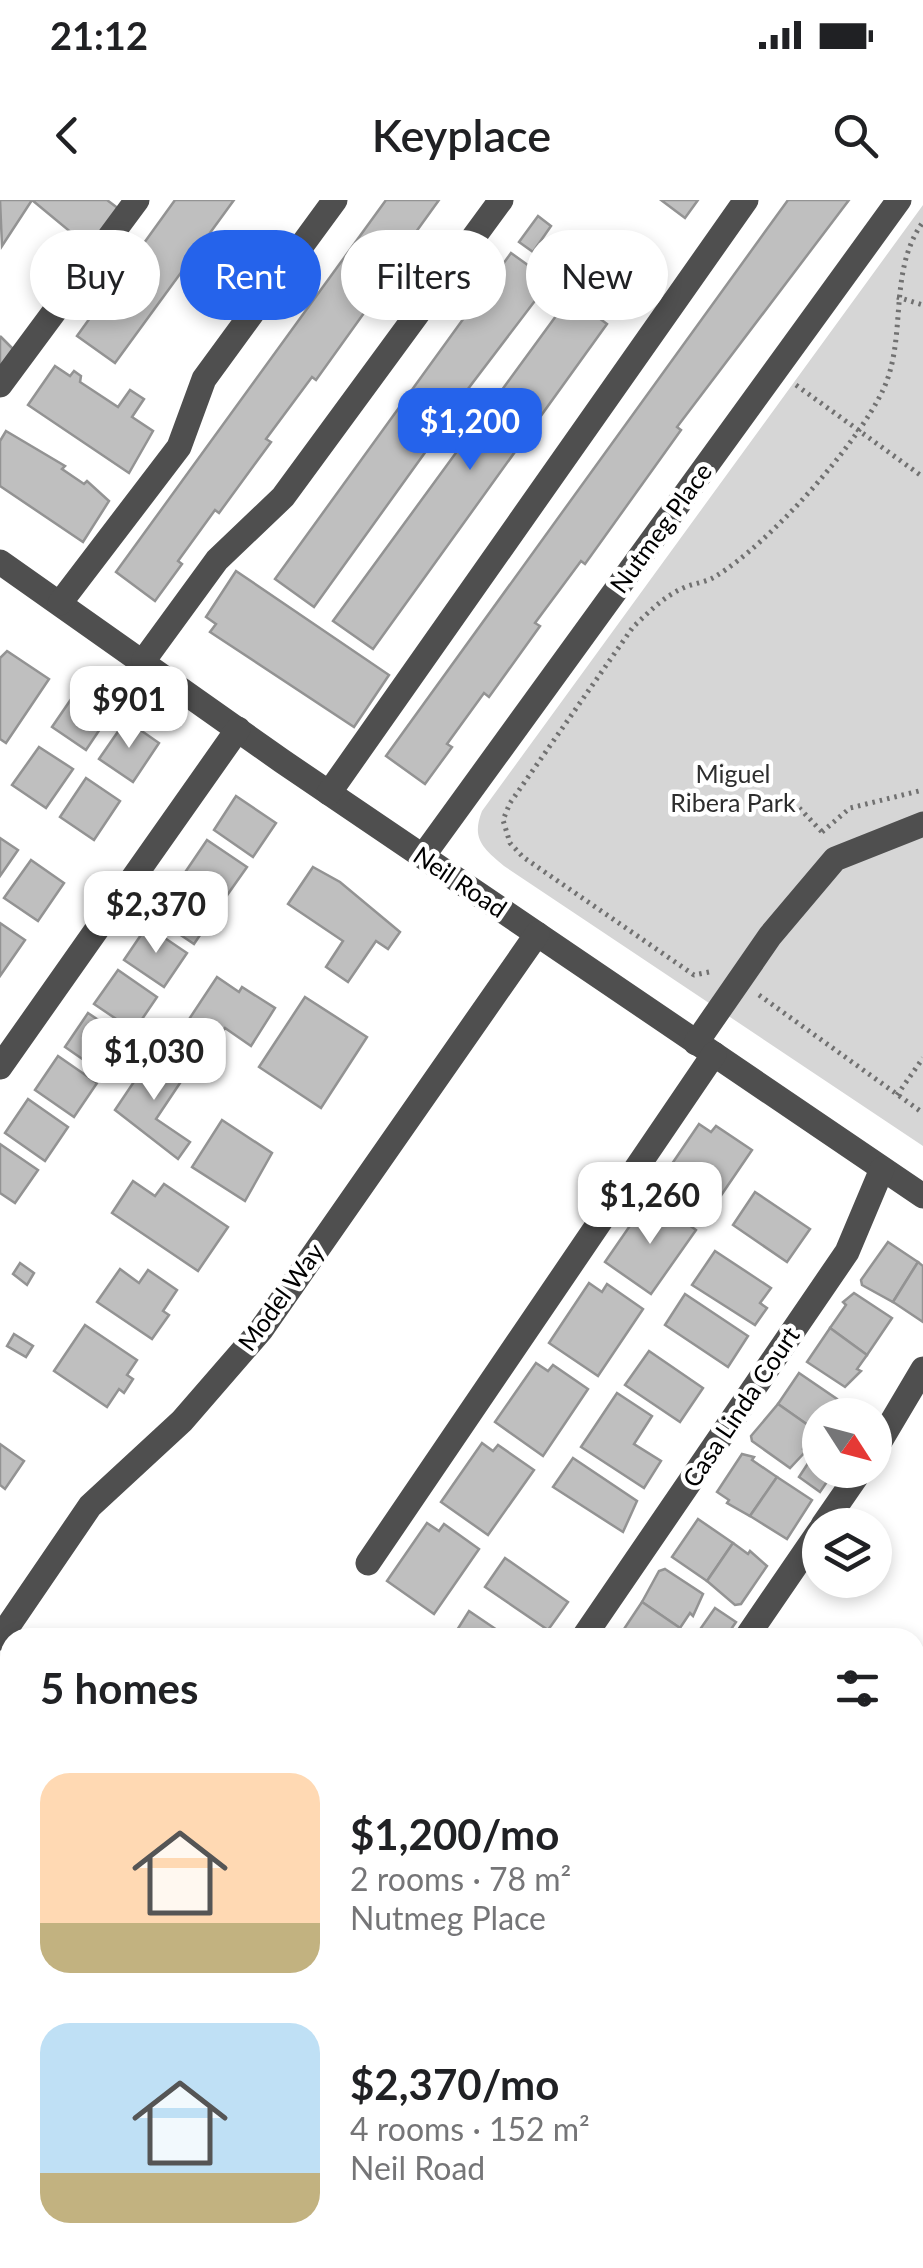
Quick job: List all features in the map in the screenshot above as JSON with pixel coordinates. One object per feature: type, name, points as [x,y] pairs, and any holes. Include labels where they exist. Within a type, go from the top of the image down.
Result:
[{"type":"street","points":[[0,385],[137,200]]},
{"type":"street","points":[[60,603],[179,447],[204,379],[335,200]]},
{"type":"street","points":[[144,660],[217,560],[284,497],[501,200]]},
{"type":"street","points":[[330,793],[746,200]]},
{"type":"street","name":"Nutmeg Place","points":[[423,856],[900,200]]},
{"type":"street","name":"Neil Road","points":[[1,566],[144,660],[330,793],[923,1196]]},
{"type":"street","points":[[0,1067],[238,729]]},
{"type":"street","points":[[368,1563],[705,1048],[770,936],[834,859],[923,824]]},
{"type":"street","name":"Model Way","points":[[14,1628],[90,1506],[182,1421],[261,1330],[537,934]]},
{"type":"street","name":"Casa Linda Court","points":[[590,1628],[847,1252],[882,1168]]},
{"type":"street","points":[[892,1421],[923,1368]]},
{"type":"street","points":[[753,1628],[802,1556]]},
{"type":"path","points":[[718,966],[707,974],[694,975],[524,857],[510,843],[503,820],[510,802],[633,627],[681,588],[716,577],[763,538],[800,504],[857,429],[882,392],[896,358],[898,297],[910,239],[923,222]]},
{"type":"path","points":[[898,297],[923,305]]},
{"type":"path","points":[[793,383],[923,476]]},
{"type":"path","points":[[810,842],[850,808],[923,790]]},
{"type":"path","points":[[788,798],[822,832]]},
{"type":"path","points":[[753,991],[923,1112]]},
{"type":"path","points":[[897,1095],[923,1058]]},
{"type":"green space","name":"Miguel Ribera Park","points":[[923,205],[923,1146],[504,866],[485,848],[478,829],[482,811]]},
{"type":"building","points":[[0,200],[32,200],[2,246]]},
{"type":"building","points":[[32,200],[107,200],[119,209],[103,230],[68,230]]},
{"type":"building","points":[[175,200],[234,200],[212,230],[180,230],[180,274],[160,301],[160,230],[153,230]]},
{"type":"building","points":[[386,200],[439,200],[417,230],[364,230]]},
{"type":"building","points":[[661,200],[698,200],[685,218]]},
{"type":"building","points":[[788,200],[849,200],[677,427],[681,430],[585,564],[581,561],[535,623],[540,626],[489,697],[484,693],[447,744],[452,747],[425,784],[386,756]]},
{"type":"building","points":[[538,216],[551,226],[548,230],[528,230]]},
{"type":"building","points":[[511,253],[526,264],[526,313],[436,431],[439,433],[314,607],[275,579],[462,320],[506,320],[506,260]]},
{"type":"building","points":[[341,262],[341,320],[359,320],[316,380],[312,377],[266,439],[271,442],[219,513],[215,510],[155,601],[116,572],[299,320],[321,320],[321,290]]},
{"type":"building","points":[[89,320],[146,320],[115,363],[77,336]]},
{"type":"building","points":[[553,320],[602,320],[607,324],[373,649],[333,621]]},
{"type":"building","points":[[0,339],[15,351],[0,372]]},
{"type":"building","points":[[55,366],[70,376],[74,371],[81,376],[80,382],[118,407],[130,390],[144,399],[132,417],[153,431],[129,473],[28,405]]},
{"type":"building","points":[[6,431],[65,466],[62,469],[84,484],[87,481],[109,501],[83,542],[0,486],[0,441]]},
{"type":"building","points":[[236,571],[389,675],[354,727],[210,632],[216,624],[206,617]]},
{"type":"building","points":[[7,651],[49,679],[6,743],[0,739],[0,658]]},
{"type":"building","points":[[78,689],[112,711],[86,750],[52,727]]},
{"type":"building","points":[[126,720],[159,743],[133,782],[99,759]]},
{"type":"building","points":[[39,747],[73,769],[46,808],[12,785]]},
{"type":"building","points":[[86,778],[120,801],[94,840],[60,817]]},
{"type":"building","points":[[236,796],[276,823],[253,857],[214,830]]},
{"type":"building","points":[[0,838],[18,850],[0,876]]},
{"type":"building","points":[[207,840],[247,867],[223,901],[184,874]]},
{"type":"building","points":[[31,860],[64,883],[38,921],[4,898]]},
{"type":"building","points":[[313,867],[340,882],[400,932],[388,949],[376,941],[348,982],[326,967],[343,941],[288,904]]},
{"type":"building","points":[[177,883],[217,910],[194,944],[154,917]]},
{"type":"building","points":[[0,923],[25,940],[0,976]]},
{"type":"building","points":[[147,926],[187,953],[164,987],[124,960]]},
{"type":"building","points":[[118,970],[157,997],[134,1031],[94,1004]]},
{"type":"building","points":[[217,977],[275,1008],[251,1046],[225,1028],[201,1064],[172,1045]]},
{"type":"building","points":[[305,997],[367,1037],[321,1108],[259,1067]]},
{"type":"building","points":[[88,1013],[128,1040],[104,1074],[65,1047]]},
{"type":"building","points":[[154,1052],[186,1074],[156,1119],[190,1142],[178,1159],[115,1110]]},
{"type":"building","points":[[58,1056],[97,1083],[74,1117],[35,1090]]},
{"type":"building","points":[[28,1099],[68,1127],[45,1161],[5,1133]]},
{"type":"building","points":[[222,1120],[272,1153],[245,1201],[192,1167]]},
{"type":"building","points":[[699,1124],[711,1132],[716,1126],[752,1150],[707,1216],[659,1183]]},
{"type":"building","points":[[0,1144],[38,1170],[15,1203],[0,1193]]},
{"type":"building","points":[[133,1181],[155,1196],[164,1184],[228,1227],[198,1271],[112,1213]]},
{"type":"building","points":[[755,1192],[810,1229],[787,1262],[733,1225]]},
{"type":"building","points":[[645,1204],[657,1212],[661,1205],[696,1230],[651,1294],[605,1262]]},
{"type":"building","points":[[888,1242],[918,1262],[893,1302],[862,1285],[861,1280]]},
{"type":"building","points":[[715,1251],[771,1288],[760,1303],[767,1308],[755,1325],[692,1285]]},
{"type":"building","points":[[918,1262],[923,1266],[923,1322],[893,1302]]},
{"type":"building","points":[[20,1263],[34,1273],[27,1285],[13,1274]]},
{"type":"building","points":[[120,1269],[139,1283],[148,1270],[177,1290],[163,1311],[169,1315],[152,1339],[97,1302]]},
{"type":"building","points":[[589,1283],[602,1292],[607,1284],[643,1309],[598,1376],[549,1343]]},
{"type":"building","points":[[854,1293],[892,1318],[867,1355],[830,1328],[846,1305],[843,1302]]},
{"type":"building","points":[[685,1294],[748,1336],[728,1367],[665,1325]]},
{"type":"building","points":[[85,1325],[137,1360],[127,1375],[133,1379],[124,1393],[119,1389],[107,1407],[54,1371]]},
{"type":"building","points":[[830,1328],[867,1355],[857,1369],[861,1371],[845,1387],[807,1362]]},
{"type":"building","points":[[14,1334],[33,1346],[26,1357],[7,1346]]},
{"type":"building","points":[[649,1351],[703,1388],[680,1422],[625,1385]]},
{"type":"building","points":[[536,1363],[548,1371],[553,1365],[588,1389],[543,1456],[495,1422]]},
{"type":"building","points":[[799,1373],[836,1398],[802,1398],[802,1421],[778,1404]]},
{"type":"building","points":[[617,1393],[652,1416],[634,1444],[661,1461],[644,1488],[581,1447]]},
{"type":"building","points":[[778,1404],[802,1421],[802,1455],[790,1468],[752,1441],[751,1436]]},
{"type":"building","points":[[482,1443],[493,1451],[498,1445],[534,1470],[488,1535],[441,1502]]},
{"type":"building","points":[[0,1444],[24,1461],[5,1489],[0,1485]]},
{"type":"building","points":[[742,1454],[754,1457],[752,1460],[777,1477],[750,1516],[727,1503],[729,1500],[717,1492]]},
{"type":"building","points":[[573,1458],[637,1501],[623,1532],[553,1487]]},
{"type":"building","points":[[777,1477],[812,1500],[807,1508],[802,1508],[802,1516],[787,1539],[750,1516]]},
{"type":"building","points":[[698,1519],[733,1543],[707,1581],[672,1557]]},
{"type":"building","points":[[427,1523],[439,1531],[444,1524],[479,1549],[434,1614],[387,1581]]},
{"type":"building","points":[[733,1543],[767,1566],[741,1604],[735,1605],[707,1581]]},
{"type":"building","points":[[505,1558],[568,1602],[549,1628],[545,1628],[485,1587]]},
{"type":"building","points":[[665,1569],[703,1594],[693,1616],[690,1613],[680,1628],[642,1602],[659,1571]]},
{"type":"building","points":[[642,1602],[680,1628],[625,1628]]},
{"type":"building","points":[[715,1608],[736,1622],[732,1628],[701,1628]]},
{"type":"building","points":[[469,1611],[494,1628],[458,1628]]}]
